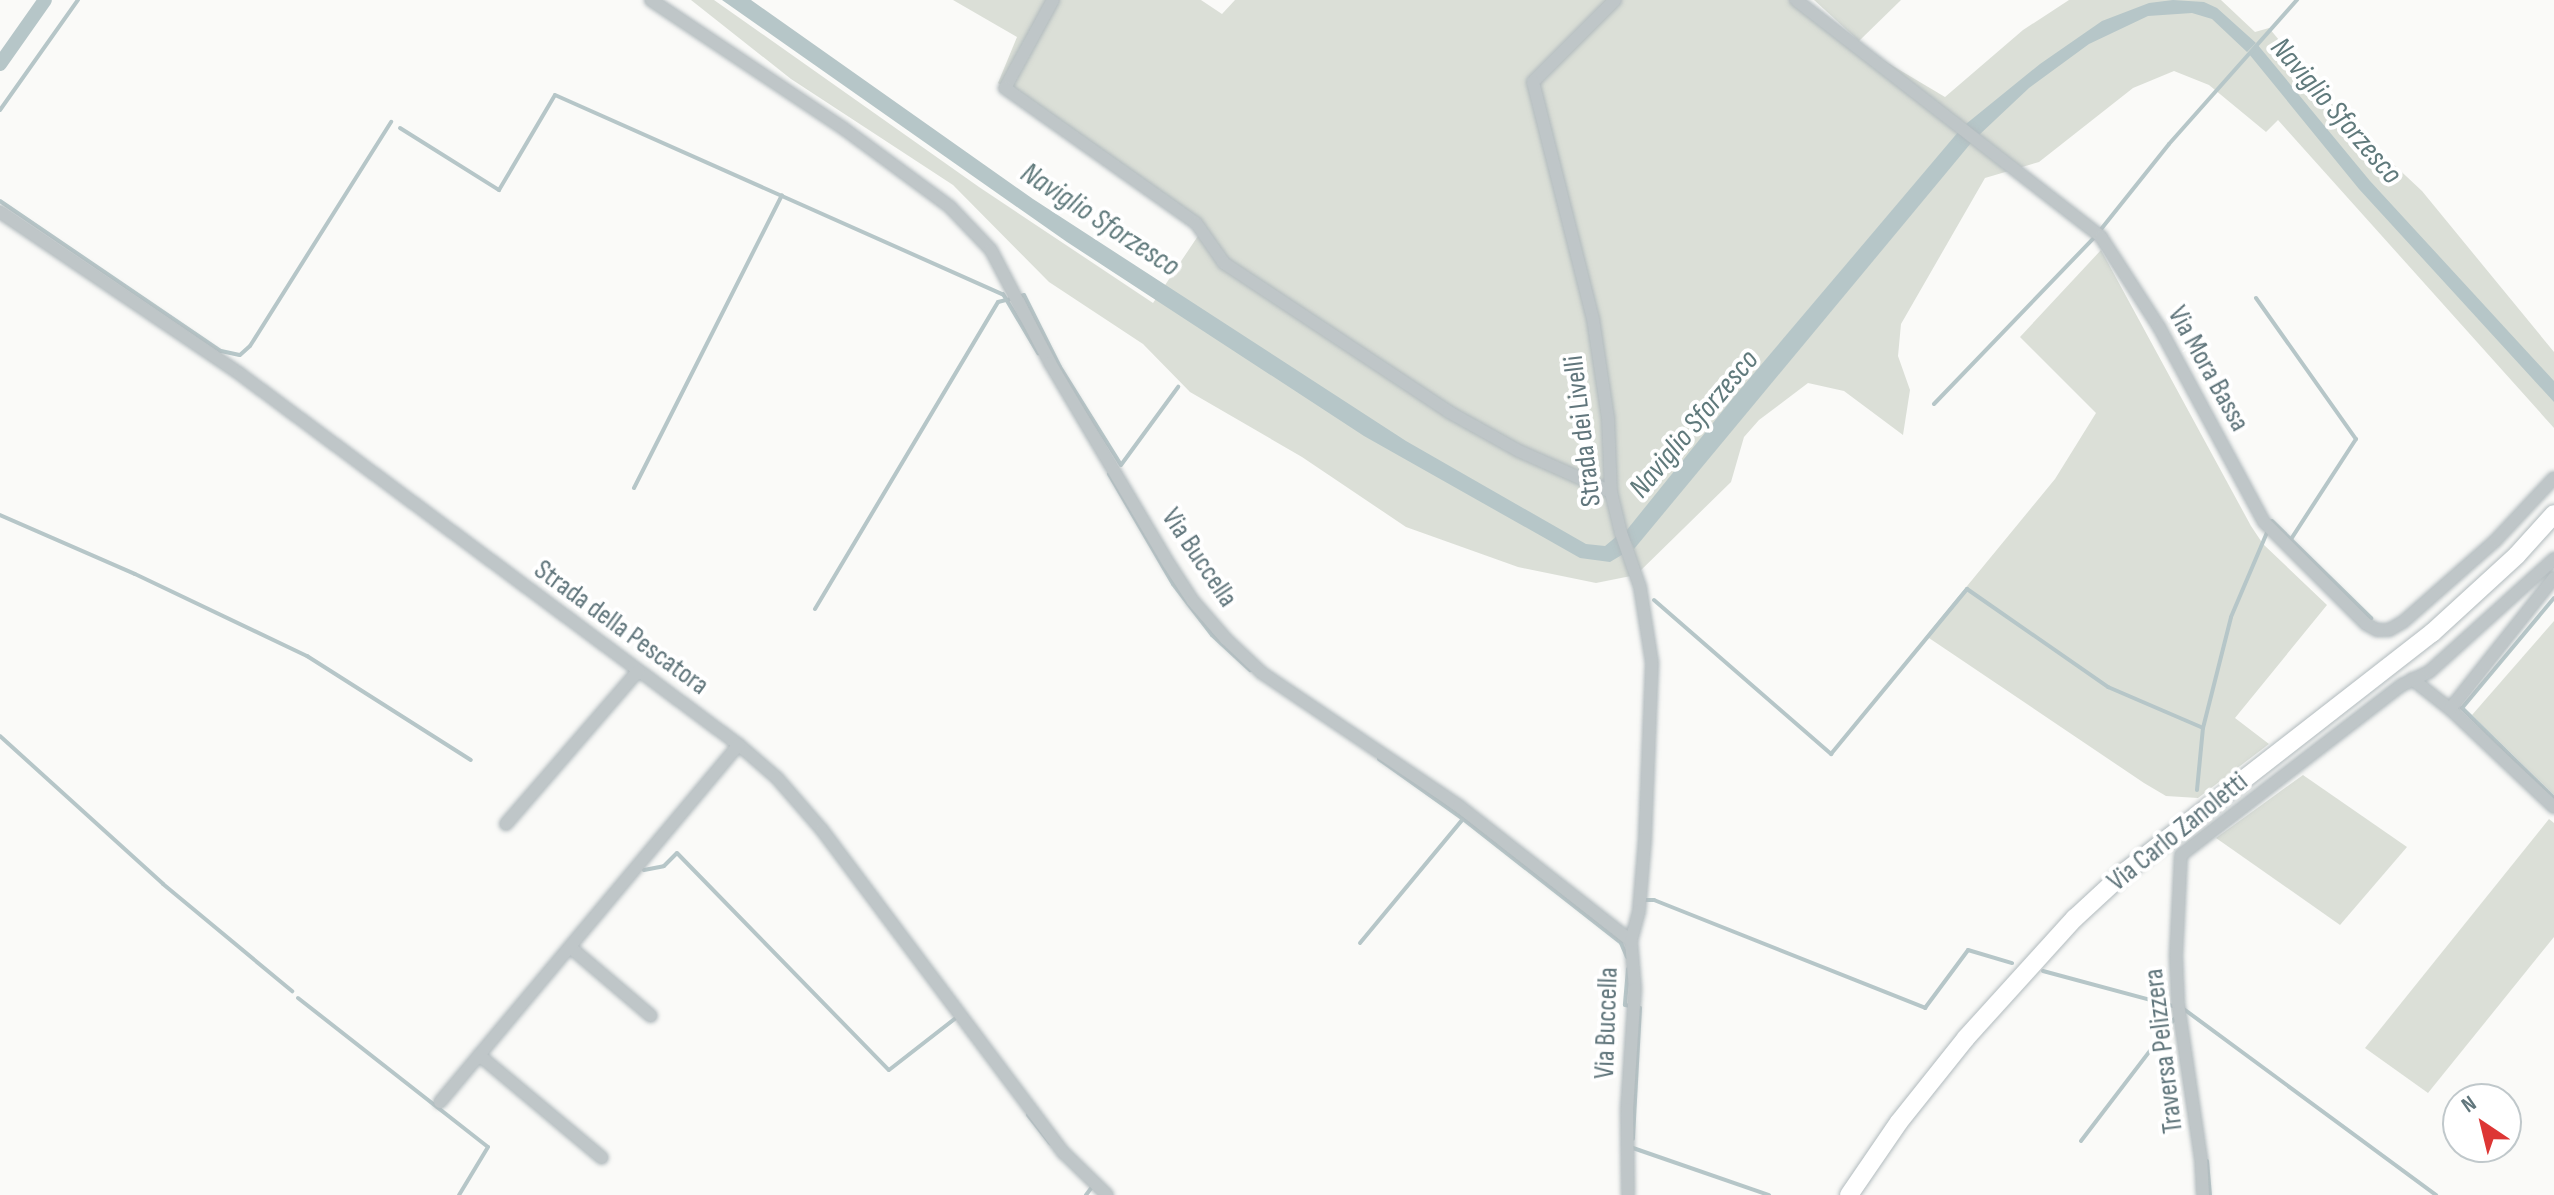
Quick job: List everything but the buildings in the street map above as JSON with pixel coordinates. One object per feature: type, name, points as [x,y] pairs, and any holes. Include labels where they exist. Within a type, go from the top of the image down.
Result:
[{"type":"main road","name":"Via Carlo Zanoletti","points":[[1849,1195],[1899,1122],[1966,1038],[2075,918],[2147,854],[2432,633],[2517,555],[2554,514]]},
{"type":"street","name":"Via Buccella","points":[[651,0],[843,128],[950,207],[991,250],[1050,363],[1169,564],[1193,601],[1226,639],[1262,673],[1459,806],[1631,941],[1635,958],[1627,1109],[1628,1195]]},
{"type":"street","points":[[1053,0],[1005,88],[1196,223],[1224,263],[1449,412],[1519,451],[1611,492]]},
{"type":"street","name":"Strada dei Livelli","points":[[1615,0],[1533,82],[1593,319],[1608,418],[1611,492],[1621,533],[1630,551],[1640,587],[1652,663],[1645,839],[1639,911],[1631,941]]},
{"type":"street","name":"Via Mora Bassa","points":[[1796,0],[2097,232],[2159,327],[2269,527],[2366,624],[2377,630],[2389,630],[2403,622],[2495,541],[2554,478]]},
{"type":"street","name":"Strada della Pescatora","points":[[0,212],[240,374],[739,745],[777,778],[822,830],[1064,1153],[1107,1195]]},
{"type":"street","points":[[2554,559],[2429,672],[2412,679],[2450,709],[2554,807]]},
{"type":"street","points":[[2450,709],[2554,578]]},
{"type":"street","points":[[506,824],[638,671]]},
{"type":"street","name":"Traversa Pelizzera","points":[[2203,1195],[2201,1159],[2178,1003],[2176,956],[2181,855],[2412,679]]},
{"type":"street","points":[[440,1102],[739,745]]},
{"type":"street","points":[[570,947],[651,1016]]},
{"type":"street","points":[[479,1055],[602,1158]]},
{"type":"shaded area","points":[[691,0],[714,0],[979,187],[1153,303],[1202,230],[998,83],[1017,37],[953,0],[1201,0],[1222,14],[1235,0],[1805,0],[1861,47],[1945,97],[2023,30],[2069,0],[2221,0],[2255,32],[2269,28],[2343,117],[2422,191],[2554,352],[2554,428],[2278,120],[2266,132],[2209,85],[2174,71],[2133,88],[2039,162],[1985,178],[1901,324],[1898,356],[1910,390],[1903,435],[1844,391],[1808,383],[1759,420],[1744,437],[1731,482],[1636,575],[1596,583],[1518,567],[1406,527],[1302,457],[1190,392],[1143,344],[1049,282],[953,185],[791,79]]},
{"type":"shaded area","points":[[722,0],[751,0],[1033,199],[1406,441],[1586,544],[1605,546],[1617,536],[1625,553],[1610,562],[1580,558],[1364,436],[1067,242]]},
{"type":"shaded area","points":[[1814,0],[1901,0],[1859,41]]},
{"type":"shaded area","points":[[2173,0],[2204,2],[2217,8],[2256,43],[2247,52],[2212,19],[2192,13],[2148,16],[2089,44],[2029,88],[1978,136],[1966,124],[2040,64],[2102,21],[2149,3]]},
{"type":"shaded area","points":[[2257,44],[2370,181],[2554,381],[2554,402],[2359,189],[2249,54]]},
{"type":"shaded area","points":[[1959,131],[1971,143],[1634,549],[1626,531],[1733,398]]},
{"type":"shaded area","points":[[2101,250],[2251,526],[2263,544],[2327,605],[2235,718],[2269,744],[2198,798],[2166,796],[2144,783],[1926,636],[2055,479],[2096,413],[2020,337]]},
{"type":"shaded area","points":[[2554,621],[2554,795],[2472,715]]},
{"type":"shaded area","points":[[2303,775],[2407,847],[2340,925],[2216,838]]},
{"type":"shaded area","points":[[2549,819],[2554,823],[2554,937],[2428,1093],[2365,1048]]},
{"type":"waterway","points":[[0,64],[45,0]]},
{"type":"waterway","points":[[0,110],[78,0]]},
{"type":"waterway","name":"Naviglio Sforzesco","points":[[1934,404],[2094,238],[2169,144],[2297,0]]},
{"type":"waterway","points":[[400,128],[499,190],[555,95],[1003,294],[1038,353]]},
{"type":"waterway","points":[[0,201],[221,351],[240,355],[250,346],[391,122]]},
{"type":"waterway","points":[[634,488],[782,195]]},
{"type":"waterway","points":[[1018,297],[1024,295],[1060,367],[1121,465],[1178,387]]},
{"type":"waterway","points":[[2256,298],[2356,439],[2291,539]]},
{"type":"waterway","points":[[815,609],[998,302],[1010,299]]},
{"type":"waterway","points":[[1109,474],[1173,584],[1212,635],[1250,670]]},
{"type":"waterway","points":[[0,515],[135,574],[307,656],[471,760]]},
{"type":"waterway","points":[[2197,790],[2203,728],[2231,617],[2272,521],[2371,618]]},
{"type":"waterway","points":[[1654,600],[1831,754],[1967,589],[2108,687],[2203,728]]},
{"type":"waterway","points":[[2554,598],[2462,708],[2554,798]]},
{"type":"waterway","points":[[0,736],[163,884],[292,991]]},
{"type":"waterway","points":[[1379,759],[1463,819],[1621,943],[1627,957]]},
{"type":"waterway","points":[[1360,943],[1463,819]]},
{"type":"waterway","points":[[644,870],[664,866],[677,853],[889,1070],[957,1017]]},
{"type":"waterway","points":[[1643,900],[1654,900],[1925,1008],[1968,950],[2012,963]]},
{"type":"waterway","points":[[1628,969],[1625,1005],[1640,1008],[1633,1139]]},
{"type":"waterway","points":[[2043,971],[2173,1006]]},
{"type":"waterway","points":[[298,998],[488,1147],[459,1195]]},
{"type":"waterway","points":[[2181,1007],[2436,1195]]},
{"type":"waterway","points":[[2081,1141],[2175,1018]]},
{"type":"waterway","points":[[1028,1115],[1050,1143]]},
{"type":"waterway","points":[[1633,1148],[1769,1195]]},
{"type":"waterway","points":[[2207,1161],[2210,1195]]},
{"type":"waterway","points":[[1086,1195],[1092,1187]]}]
